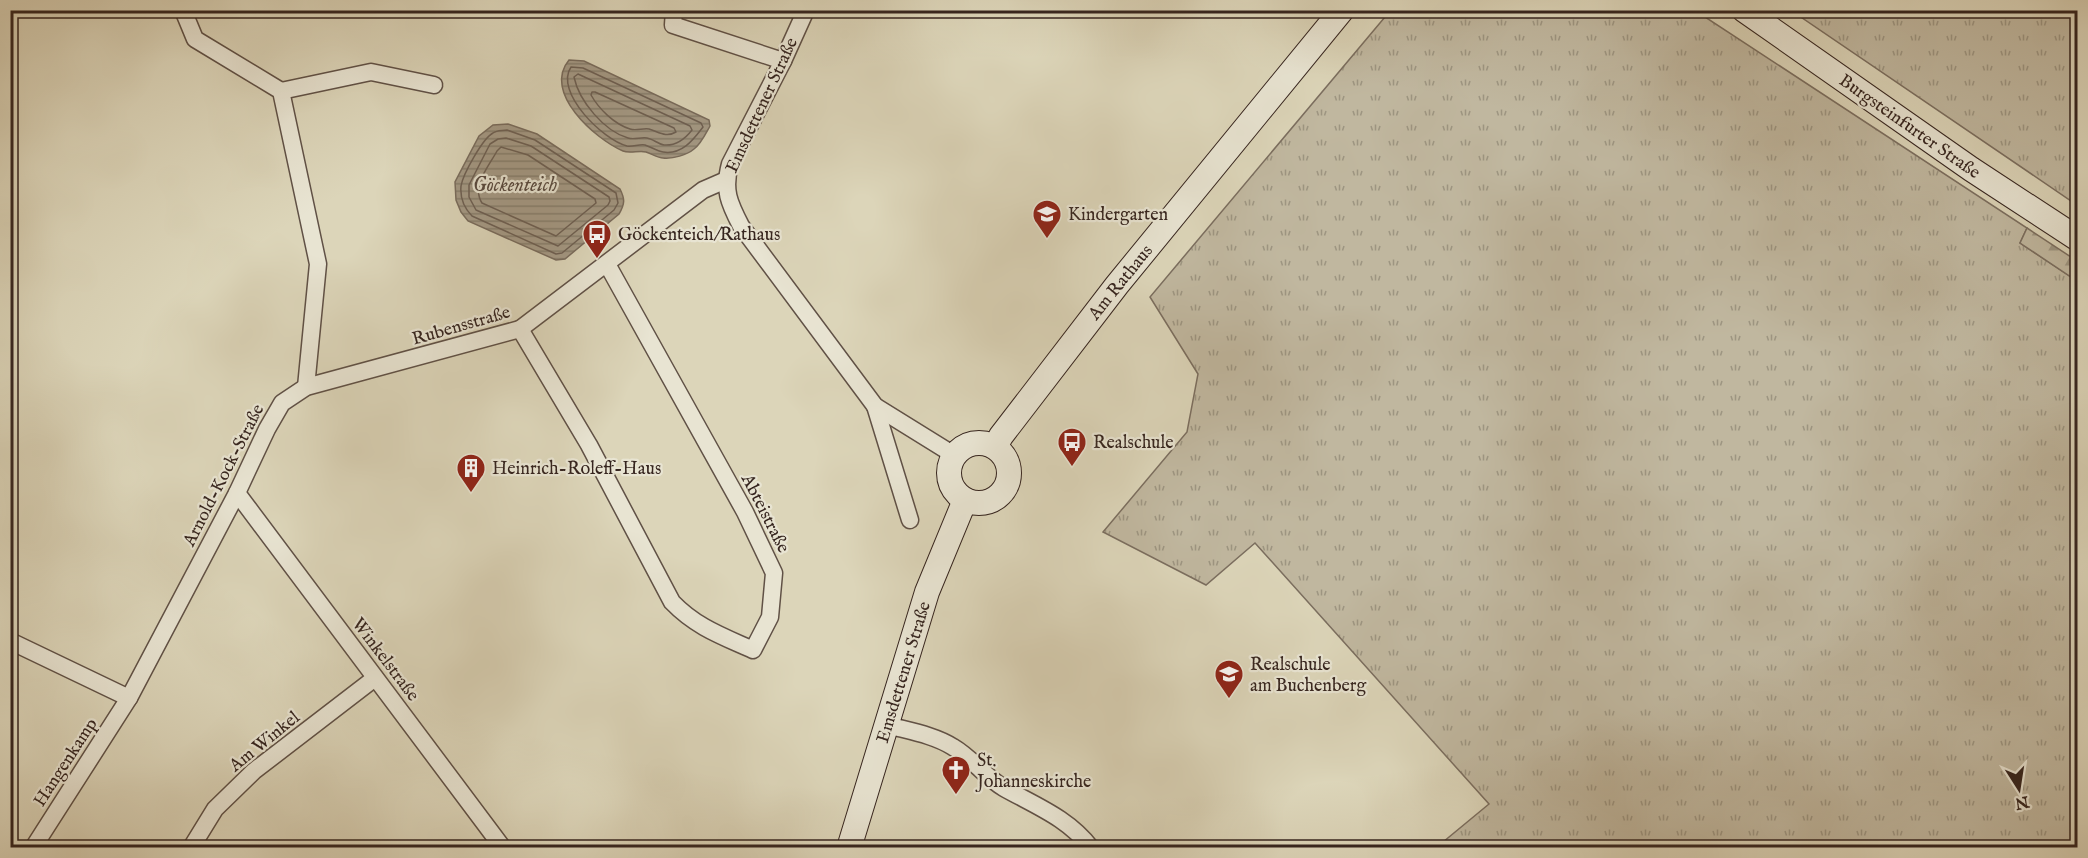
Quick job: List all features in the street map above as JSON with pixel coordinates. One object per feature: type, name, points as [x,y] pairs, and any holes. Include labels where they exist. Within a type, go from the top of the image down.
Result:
[{"type":"main road","name":"Am Rathaus","points":[[995,447],[1001,436],[1117,285],[1342,10]]},
{"type":"main road","name":"Burgsteinfurter Straße","points":[[1744,10],[1971,169],[2078,239]]},
{"type":"main road","points":[[973,443],[984,443],[995,447],[1003,455],[1008,466],[1009,478],[1004,489],[997,497],[987,502],[975,503],[965,500],[955,492],[949,480],[949,467],[954,455],[962,447],[973,443]]},
{"type":"main road","name":"Emsdettener Straße","points":[[849,848],[927,592],[965,500]]},
{"type":"street","points":[[183,10],[195,39],[281,91],[371,72],[434,85]]},
{"type":"street","points":[[674,10],[673,25],[783,61]]},
{"type":"street","name":"Emsdettener Straße","points":[[806,10],[783,61],[730,164],[726,180],[729,203],[741,226],[875,406],[910,520]]},
{"type":"street","points":[[281,91],[318,264],[306,387]]},
{"type":"street","name":"Rubensstraße","points":[[306,387],[520,329],[703,190],[726,180]]},
{"type":"street","name":"Abteistraße","points":[[520,329],[589,445],[672,602],[685,616],[702,627],[753,650],[770,617],[774,573],[745,512],[607,264]]},
{"type":"street","name":"Arnold-Kock-Straße","points":[[129,698],[237,494],[267,429],[282,403],[306,387]]},
{"type":"street","name":"Emsdettener Straße","points":[[875,406],[954,455]]},
{"type":"street","name":"Winkelstraße","points":[[237,494],[503,848]]},
{"type":"street","points":[[10,641],[129,698]]},
{"type":"street","name":"Am Winkel","points":[[191,848],[215,809],[254,771],[375,678]]},
{"type":"street","name":"Hangenkamp","points":[[33,848],[129,698]]},
{"type":"street","points":[[887,725],[937,739],[953,747],[1001,786],[1040,806],[1078,831],[1091,848]]},
{"type":"green space","points":[[1390,11],[1696,11],[2027,228],[2020,243],[2077,281],[2077,847],[1437,847],[1489,804],[1255,543],[1206,585],[1103,532],[1187,432],[1198,374],[1150,297]]},
{"type":"green space","points":[[1792,11],[2077,11],[2077,205]]},
{"type":"green space","points":[[2027,228],[2077,261],[2077,281],[2020,243]]},
{"type":"water","name":"Göckenteich","points":[[569,60],[584,61],[709,120],[710,126],[697,147],[680,156],[663,158],[646,152],[623,151],[586,125],[567,100],[562,86],[562,73]]},
{"type":"water","name":"Göckenteich","points":[[508,124],[537,134],[620,189],[622,193],[624,202],[619,214],[565,259],[556,260],[468,221],[461,212],[456,200],[455,182],[479,136],[493,125]]},
{"type":"place","name":"Kindergarten","points":[[1047,240]]},
{"type":"place","name":"Göckenteich/Rathaus","points":[[597,260]]},
{"type":"place","name":"Realschule","points":[[1072,468]]},
{"type":"place","name":"Heinrich-Roleff-Haus","points":[[471,494]]},
{"type":"place","name":"Realschule am Buchenberg","points":[[1229,700]]},
{"type":"place","name":"St. Johanneskirche","points":[[956,796]]}]
